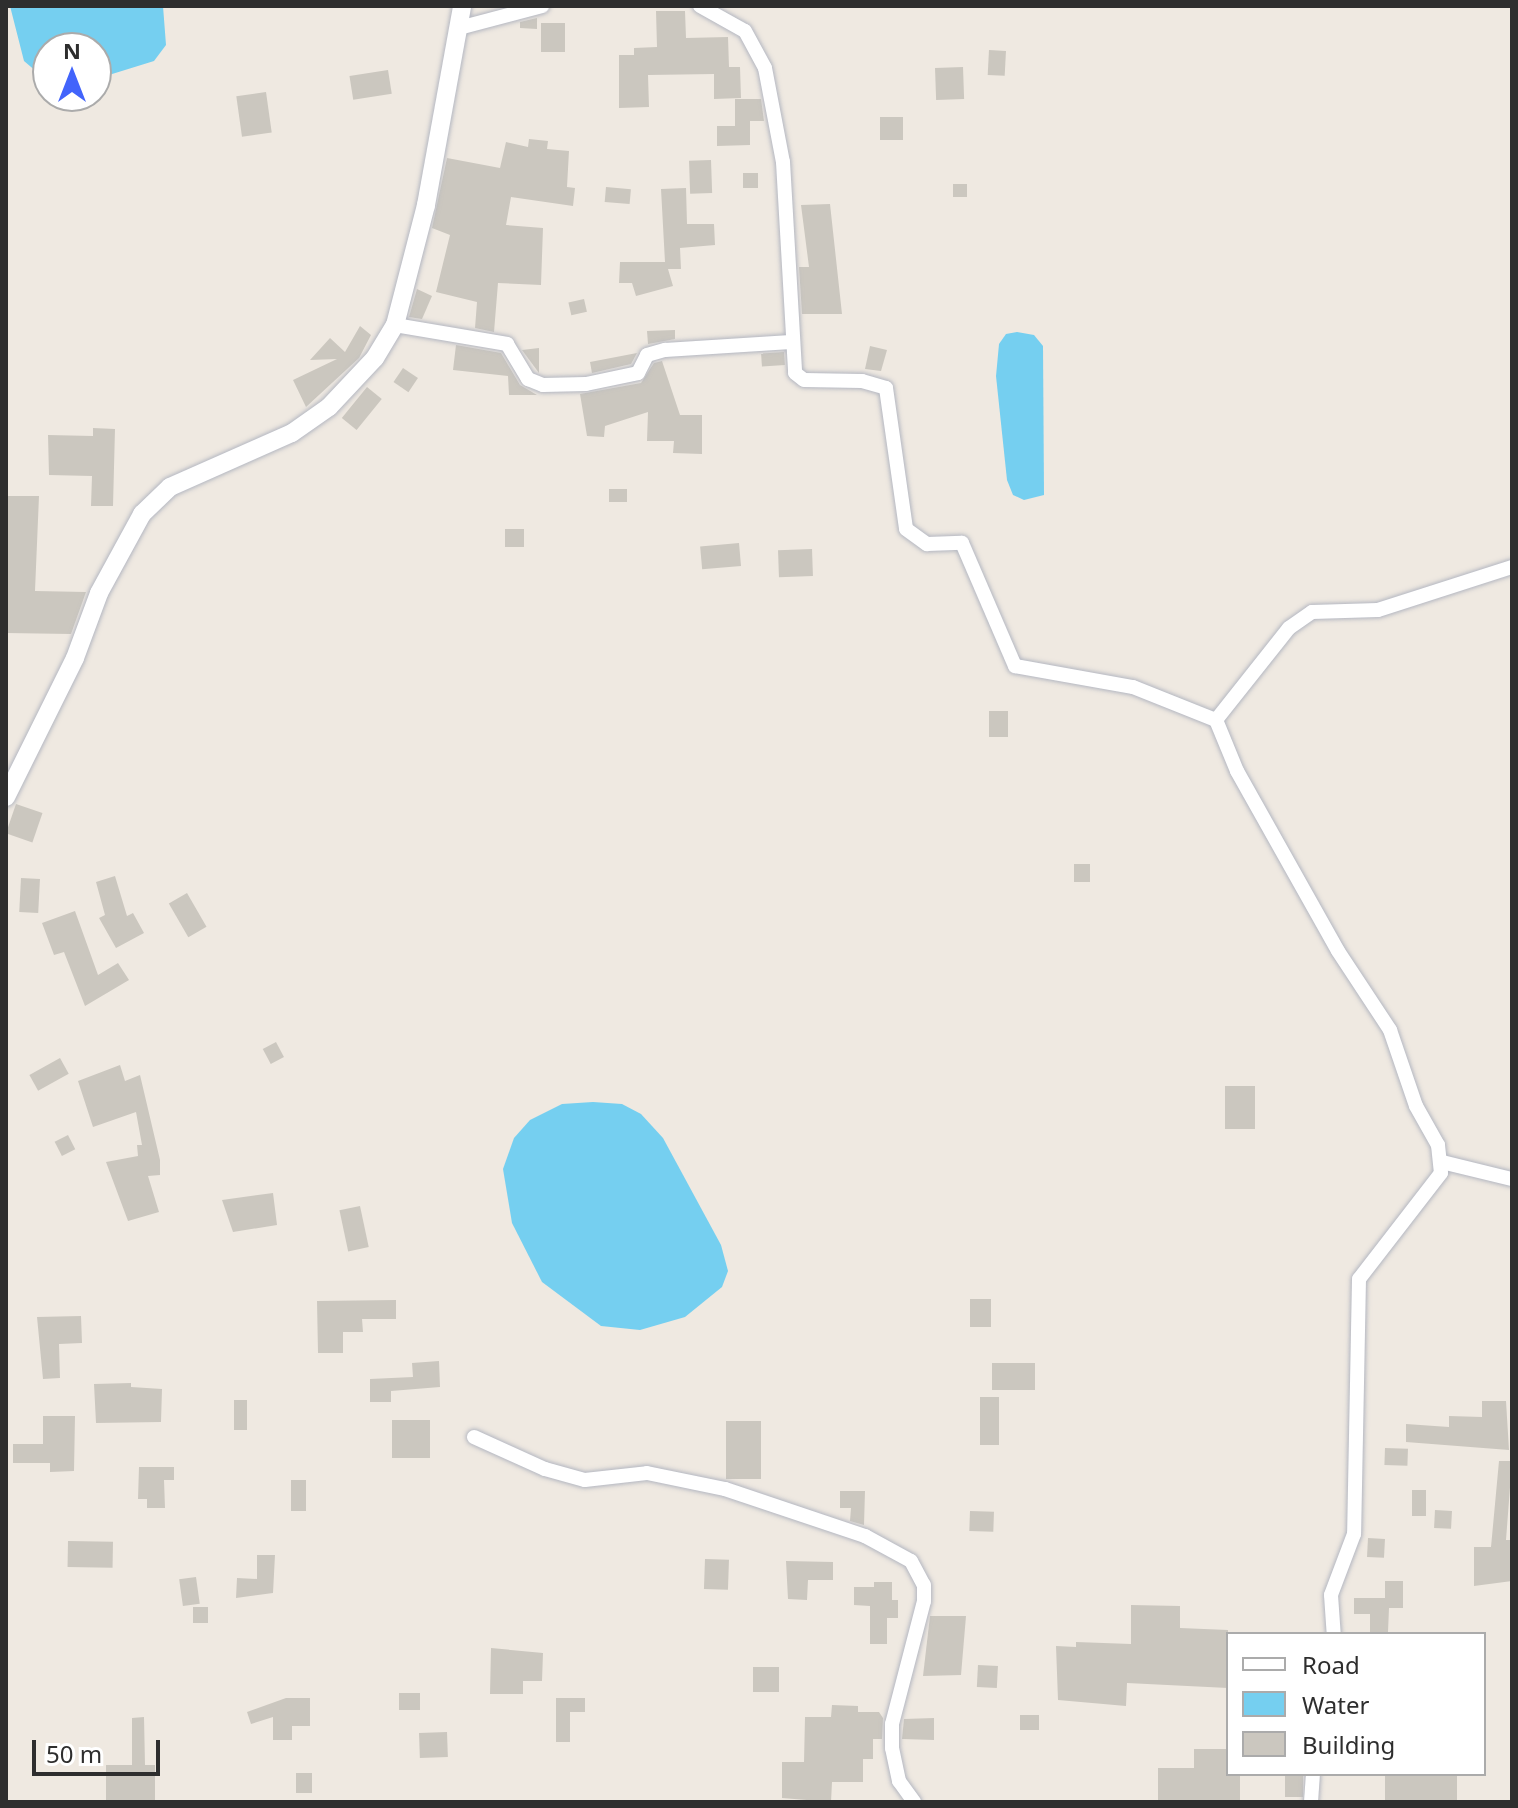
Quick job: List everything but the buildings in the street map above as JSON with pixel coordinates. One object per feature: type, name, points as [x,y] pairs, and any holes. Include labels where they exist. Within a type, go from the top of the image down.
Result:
[{"type":"main road","points":[[6,797],[75,658],[99,593],[142,514],[170,487],[292,433],[329,407],[375,358],[395,325],[426,205],[462,6]]},
{"type":"street","points":[[459,28],[542,6]]},
{"type":"street","points":[[700,6],[745,31],[765,68],[783,162],[791,342],[798,377],[886,388],[906,529],[920,542],[953,540],[965,547],[1015,666],[1133,687],[1216,720],[1237,771],[1338,951],[1390,1030],[1442,1162],[1441,1173],[1359,1279],[1354,1534],[1331,1595],[1334,1632]]},
{"type":"street","points":[[395,325],[507,344],[528,379],[543,385],[586,384],[638,373],[650,353],[665,350],[791,342]]},
{"type":"street","points":[[1216,720],[1289,628],[1312,612],[1378,610],[1512,567]]},
{"type":"street","points":[[1442,1162],[1512,1179]]},
{"type":"street","points":[[474,1437],[545,1469],[585,1480],[647,1473],[725,1489],[865,1536],[911,1561],[924,1585],[924,1601],[892,1724],[892,1748],[899,1781],[914,1802]]},
{"type":"street","points":[[1311,1802],[1313,1776]]},
{"type":"water","points":[[10,6],[163,6],[166,45],[154,61],[112,74],[112,32],[32,32],[32,68],[24,61]]},
{"type":"water","points":[[1006,334],[1034,335],[1043,346],[1044,495],[1024,500],[1013,495],[1007,480],[996,376],[999,344]]},
{"type":"water","points":[[562,1104],[622,1104],[641,1114],[663,1138],[721,1245],[728,1271],[722,1287],[685,1317],[640,1330],[601,1326],[542,1282],[512,1223],[503,1169],[514,1138],[530,1120]]}]
